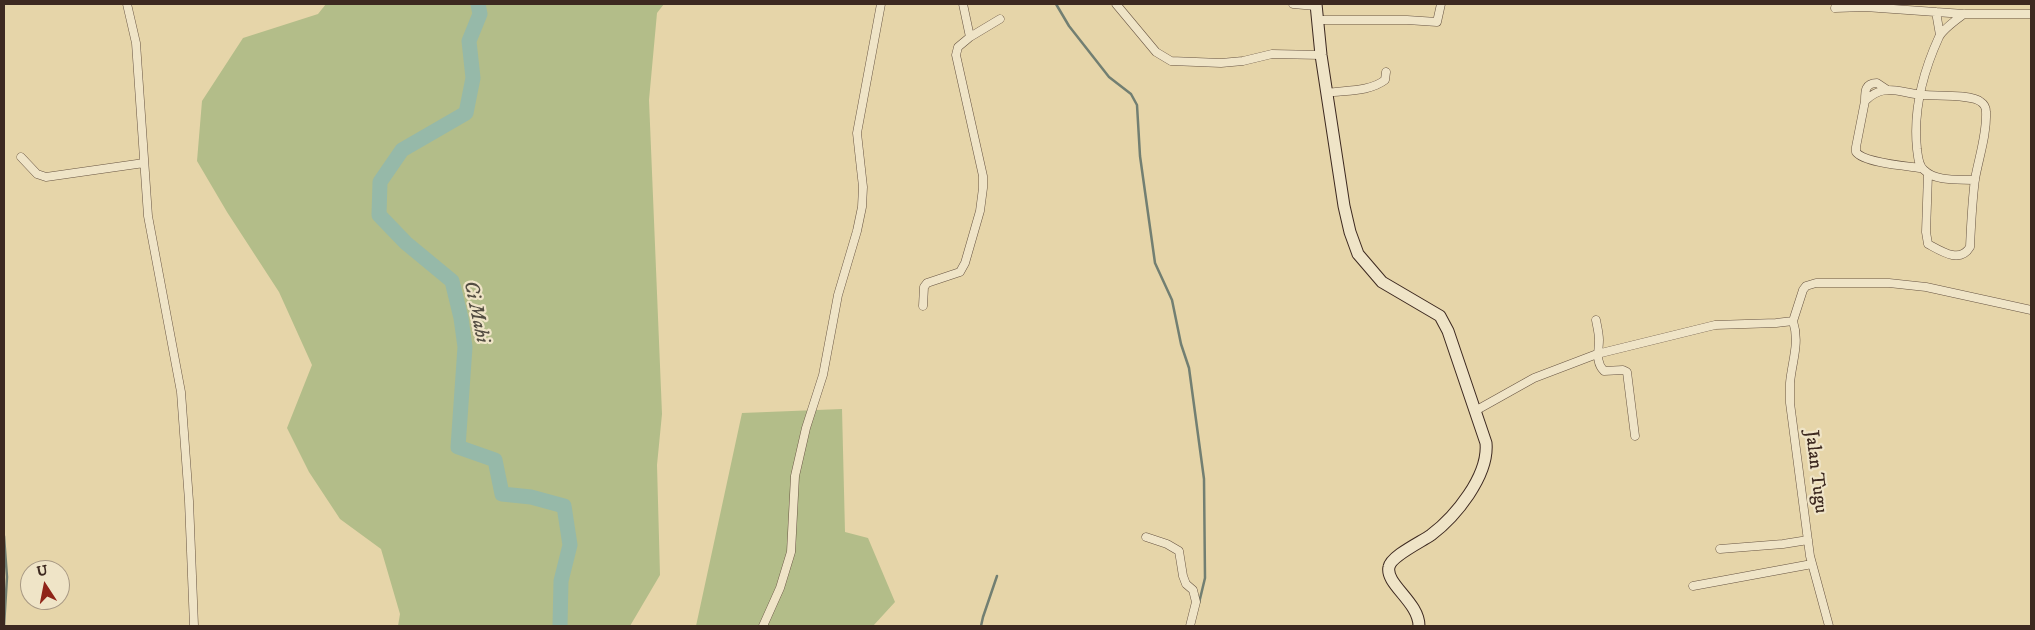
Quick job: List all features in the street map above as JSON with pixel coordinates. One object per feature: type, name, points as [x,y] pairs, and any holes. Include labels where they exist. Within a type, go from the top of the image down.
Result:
[{"type":"main road","points":[[1316,5],[1321,55],[1344,206],[1350,232],[1358,254],[1373,274],[1382,282],[1440,316],[1448,331],[1487,451],[1484,463],[1472,489],[1448,520],[1431,535],[1393,560],[1389,566],[1389,578],[1409,600],[1419,618],[1419,626]]},
{"type":"street","points":[[127,4],[136,44],[150,224],[181,392],[189,500],[194,626]]},
{"type":"street","points":[[763,626],[780,588],[791,552],[795,476],[806,428],[823,375],[838,295],[858,231],[863,187],[857,133],[881,4]]},
{"type":"street","points":[[963,4],[970,37]]},
{"type":"street","points":[[1116,4],[1156,52],[1171,61],[1221,63],[1242,62],[1272,54],[1321,55]]},
{"type":"street","points":[[1293,4],[1316,5]]},
{"type":"street","points":[[1317,20],[1407,20],[1436,22],[1441,4]]},
{"type":"street","points":[[1835,8],[1865,7],[1964,14],[2002,9],[2031,14]]},
{"type":"street","points":[[1936,12],[1940,35],[1920,95],[1915,132],[1918,160],[1925,171],[1926,239],[1928,244],[1952,256],[1966,254],[1970,247],[1975,180],[1985,126],[1986,112],[1980,100],[1965,97],[1920,95],[1886,89],[1876,83],[1868,85],[1856,152],[1858,156],[1925,171],[1937,177],[1975,180]]},
{"type":"street","points":[[1940,35],[1964,14]]},
{"type":"street","points":[[923,306],[924,286],[927,283],[960,272],[965,263],[980,212],[983,176],[956,55],[958,47],[970,37],[1000,19]]},
{"type":"street","points":[[1327,93],[1368,89],[1385,80],[1386,72]]},
{"type":"street","points":[[21,157],[37,174],[46,177],[144,163]]},
{"type":"street","points":[[1475,411],[1534,378],[1597,354],[1715,325],[1793,321],[1803,290],[1806,286],[1816,283],[1889,283],[1926,287],[2031,310]]},
{"type":"street","points":[[1596,320],[1599,342],[1597,354],[1601,368],[1604,371],[1623,370],[1626,372],[1635,436]]},
{"type":"street","name":"Jalan Tugu","points":[[1793,321],[1797,332],[1790,383],[1790,403],[1812,564],[1829,626]]},
{"type":"street","points":[[1146,537],[1167,544],[1180,551],[1183,576],[1186,584],[1193,590],[1196,602],[1190,626]]},
{"type":"street","points":[[1720,549],[1784,544],[1808,540]]},
{"type":"street","points":[[1693,586],[1812,564]]},
{"type":"green space","points":[[326,4],[664,4],[657,13],[649,100],[662,414],[657,465],[660,575],[630,626],[398,626],[400,614],[381,549],[340,519],[309,472],[287,428],[312,365],[279,292],[227,212],[197,161],[202,101],[243,38],[318,14]]},
{"type":"green space","points":[[842,409],[845,532],[868,538],[895,602],[873,626],[696,626],[742,413]]},
{"type":"waterway","name":"Ci Mahi","points":[[478,4],[480,14],[469,41],[473,78],[466,113],[402,150],[380,182],[379,215],[406,243],[452,281],[461,318],[465,347],[458,447],[495,460],[502,494],[531,497],[564,506],[570,545],[561,581],[560,626]]},
{"type":"waterway","points":[[1056,4],[1069,26],[1109,77],[1131,94],[1137,105],[1140,156],[1155,263],[1172,300],[1181,344],[1189,368],[1204,479],[1205,578],[1199,603]]},
{"type":"waterway","points":[[4,536],[7,577],[4,626]]},
{"type":"waterway","points":[[981,626],[997,576]]}]
